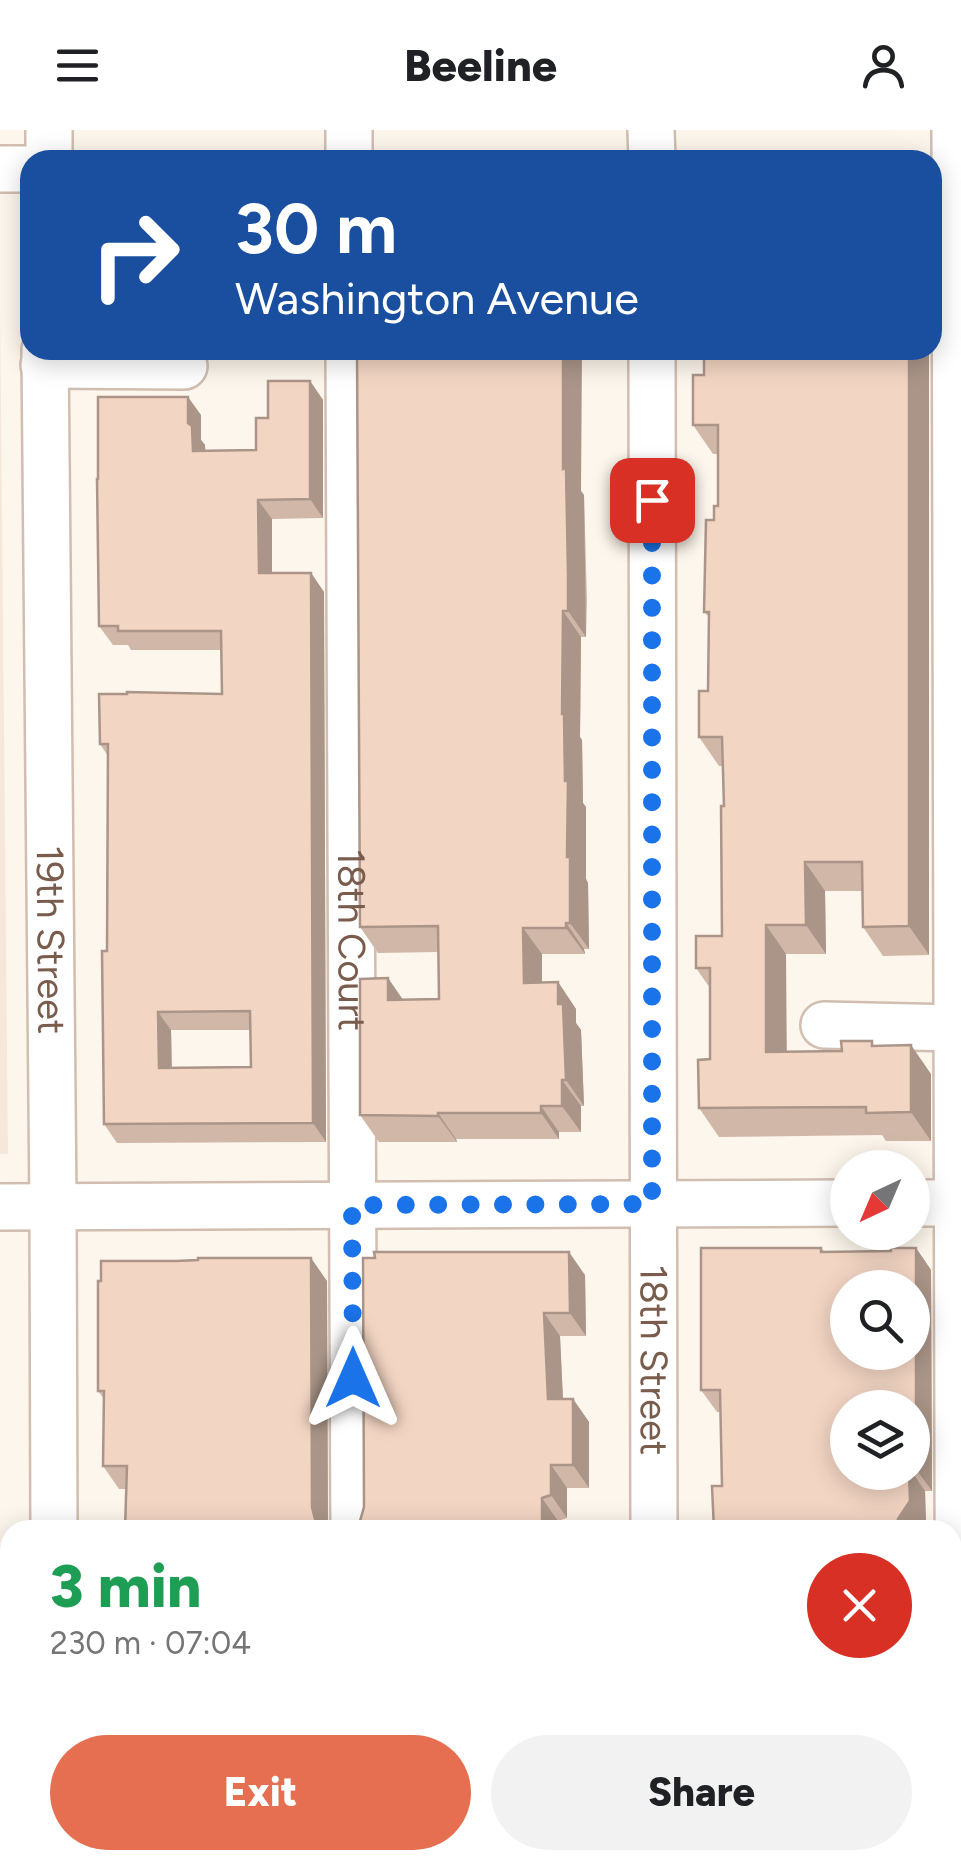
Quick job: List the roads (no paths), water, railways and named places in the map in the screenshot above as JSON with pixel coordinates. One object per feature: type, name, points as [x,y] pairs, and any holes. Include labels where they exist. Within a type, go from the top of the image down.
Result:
[{"type":"street","points":[[951,159],[956,1028],[943,1203],[951,1520]]},
{"type":"street","name":"19th Street","points":[[44,360],[54,1520]]},
{"type":"street","points":[[79,360],[184,366]]},
{"type":"street","name":"18th Court","points":[[349,360],[354,1520]]},
{"type":"street","name":"18th Street","points":[[652,360],[654,1520]]},
{"type":"street","points":[[824,1024],[956,1028]]},
{"type":"street","points":[[0,1207],[830,1203]]}]
